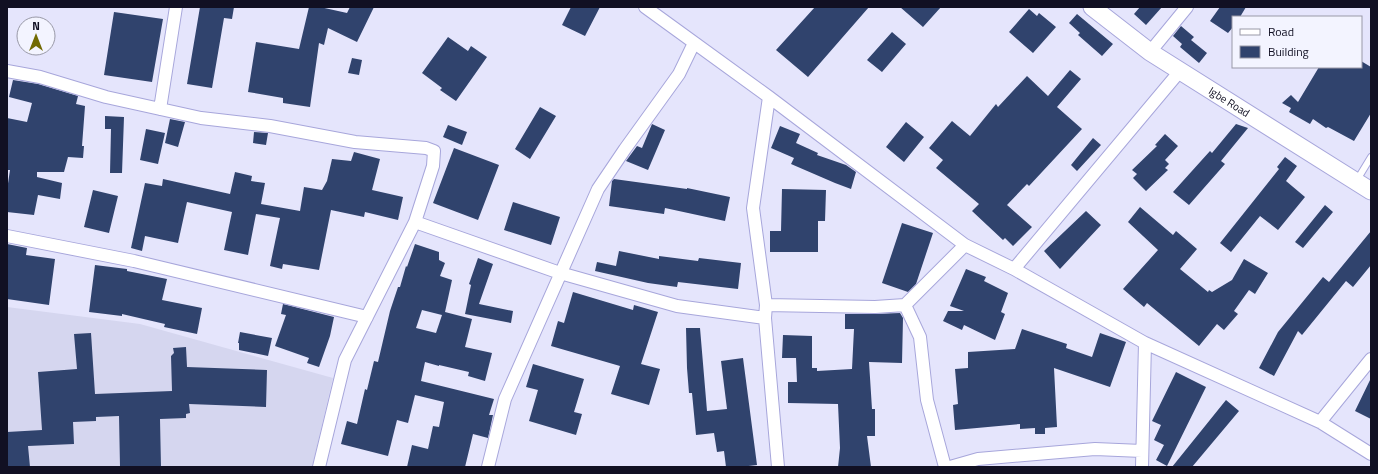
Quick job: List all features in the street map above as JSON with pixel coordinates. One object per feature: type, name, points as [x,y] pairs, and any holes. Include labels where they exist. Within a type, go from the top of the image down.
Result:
[{"type":"street","points":[[160,109],[176,7]]},
{"type":"street","points":[[645,7],[769,97],[965,245],[1014,269],[1145,343],[1320,422],[1371,454]]},
{"type":"street","name":"Igbe Road","points":[[1092,7],[1150,52],[1371,191]]},
{"type":"street","points":[[1150,52],[1187,7]]},
{"type":"street","points":[[489,467],[505,399],[598,189],[679,74],[694,43]]},
{"type":"street","points":[[7,71],[40,77],[106,97],[201,118],[270,126],[355,142],[426,148],[434,151],[434,158],[415,222],[345,360],[319,467]]},
{"type":"street","points":[[1014,269],[1180,71]]},
{"type":"street","points":[[769,97],[753,208],[766,304],[765,318],[778,467]]},
{"type":"street","points":[[415,222],[560,273],[677,306],[765,318]]},
{"type":"street","points":[[7,236],[134,261],[367,317]]},
{"type":"street","points":[[766,304],[875,307],[905,305],[965,245]]},
{"type":"street","points":[[905,305],[920,337],[927,400],[945,467]]},
{"type":"street","points":[[1142,467],[1145,343]]},
{"type":"street","points":[[1320,422],[1371,359]]},
{"type":"street","points":[[950,467],[978,459],[1095,449],[1142,451]]},
{"type":"lane","points":[[1356,182],[1371,157]]},
{"type":"shaded area","points":[[7,307],[140,324],[333,378],[312,467],[7,467]]},
{"type":"building","points":[[200,7],[234,7],[232,19],[224,18],[212,88],[187,84]]},
{"type":"building","points":[[309,7],[320,7],[347,13],[350,7],[374,7],[357,42],[328,28],[324,45],[319,43],[310,107],[283,103],[283,98],[248,92],[256,42],[299,49]]},
{"type":"building","points":[[571,7],[600,7],[585,36],[562,25]]},
{"type":"building","points":[[815,7],[869,7],[808,77],[776,50]]},
{"type":"building","points":[[900,7],[941,7],[923,27]]},
{"type":"building","points":[[1140,7],[1162,7],[1146,25],[1134,14]]},
{"type":"building","points":[[1220,7],[1246,7],[1241,16],[1232,16],[1232,28],[1228,33],[1210,21]]},
{"type":"building","points":[[1029,9],[1037,16],[1039,13],[1056,27],[1033,53],[1009,32]]},
{"type":"building","points":[[114,12],[163,19],[152,82],[104,75]]},
{"type":"building","points":[[1077,14],[1113,44],[1102,56],[1078,35],[1080,33],[1069,23]]},
{"type":"building","points":[[1181,26],[1194,37],[1191,40],[1207,53],[1199,63],[1180,47],[1182,44],[1173,36]]},
{"type":"building","points":[[892,32],[906,44],[882,72],[867,60]]},
{"type":"building","points":[[448,37],[468,51],[471,46],[487,57],[456,101],[440,90],[442,88],[422,73]]},
{"type":"building","points":[[352,58],[362,60],[359,75],[348,73]]},
{"type":"building","points":[[1362,62],[1371,67],[1371,113],[1354,141],[1328,127],[1326,128],[1313,119],[1310,124],[1289,112],[1291,108],[1282,103],[1291,95],[1298,102],[1318,68],[1362,68]]},
{"type":"building","points":[[1070,70],[1081,79],[1057,107],[1082,129],[1029,186],[1027,184],[1007,205],[1032,227],[1013,246],[1005,238],[1003,240],[972,211],[979,204],[936,168],[943,160],[929,148],[952,121],[970,136],[996,104],[998,107],[1027,76],[1048,96]]},
{"type":"building","points":[[13,80],[38,84],[78,96],[76,104],[85,106],[82,146],[84,146],[83,158],[68,157],[64,172],[37,172],[37,177],[62,183],[60,199],[38,195],[34,215],[7,212],[7,190],[10,170],[7,170],[7,118],[27,122],[32,103],[9,97]]},
{"type":"building","points":[[540,107],[556,116],[530,159],[515,149]]},
{"type":"building","points":[[105,116],[124,117],[122,173],[110,173],[111,129],[105,129]]},
{"type":"building","points":[[170,119],[185,122],[178,147],[165,143]]},
{"type":"building","points":[[906,122],[924,137],[904,162],[886,147]]},
{"type":"building","points":[[652,124],[665,130],[648,170],[626,161],[637,146],[642,148]]},
{"type":"building","points":[[1236,124],[1248,128],[1221,161],[1225,164],[1189,205],[1173,192],[1210,151],[1212,153]]},
{"type":"building","points":[[448,125],[467,132],[462,145],[443,137]]},
{"type":"building","points":[[780,126],[800,134],[796,143],[818,153],[817,155],[846,165],[856,172],[851,189],[791,164],[794,158],[771,148]]},
{"type":"building","points":[[146,129],[165,133],[158,164],[140,160]]},
{"type":"building","points":[[254,132],[268,133],[266,145],[253,143]]},
{"type":"building","points":[[1165,134],[1178,146],[1165,160],[1169,164],[1165,168],[1168,170],[1146,191],[1133,178],[1137,174],[1132,170],[1157,146],[1155,145]]},
{"type":"building","points":[[1093,138],[1101,145],[1077,171],[1071,165]]},
{"type":"building","points":[[454,148],[499,165],[478,220],[433,203]]},
{"type":"building","points":[[354,152],[380,159],[372,190],[403,197],[398,220],[365,212],[364,217],[331,210],[319,270],[283,264],[282,269],[270,266],[280,218],[256,214],[248,255],[224,250],[232,212],[187,202],[178,243],[145,236],[142,251],[131,248],[145,183],[162,186],[163,179],[230,194],[235,172],[252,176],[251,181],[265,183],[261,204],[300,211],[304,187],[322,190],[327,181],[332,159],[351,161]]},
{"type":"building","points":[[1285,157],[1297,166],[1286,181],[1305,197],[1278,230],[1260,216],[1231,252],[1220,243],[1279,169],[1277,167]]},
{"type":"building","points":[[614,179],[687,188],[730,197],[725,221],[665,208],[664,214],[609,206],[612,181]]},
{"type":"building","points":[[782,189],[826,190],[825,221],[818,221],[818,252],[770,252],[770,231],[781,231]]},
{"type":"building","points":[[93,190],[118,196],[109,233],[84,227]]},
{"type":"building","points":[[513,202],[560,217],[551,245],[504,230]]},
{"type":"building","points":[[1325,205],[1333,212],[1303,248],[1295,242]]},
{"type":"building","points":[[1140,207],[1173,235],[1176,231],[1197,249],[1180,269],[1208,292],[1209,290],[1212,292],[1232,280],[1244,259],[1268,273],[1255,294],[1249,290],[1234,311],[1238,314],[1224,330],[1217,324],[1199,346],[1147,303],[1144,307],[1123,289],[1158,250],[1128,222]]},
{"type":"building","points":[[1086,211],[1101,225],[1060,269],[1044,251]]},
{"type":"building","points":[[902,223],[933,233],[916,284],[908,292],[882,283]]},
{"type":"building","points":[[1371,231],[1371,265],[1353,287],[1346,281],[1302,335],[1298,331],[1274,376],[1259,368],[1278,332],[1323,277],[1329,282]]},
{"type":"building","points":[[7,244],[27,248],[26,255],[55,259],[49,305],[7,299]]},
{"type":"building","points":[[415,244],[439,252],[439,260],[445,263],[440,276],[452,280],[445,312],[472,319],[465,347],[492,353],[485,381],[468,376],[469,372],[425,362],[421,381],[494,399],[489,415],[493,415],[488,438],[473,434],[465,467],[407,467],[412,445],[428,449],[433,426],[439,427],[444,402],[415,395],[408,423],[397,420],[388,456],[341,444],[347,421],[357,424],[365,389],[367,390],[374,361],[378,362],[390,311],[398,287],[400,287],[406,266],[407,267]],"holes":[[[422,310],[442,315],[436,333],[416,328]]]},
{"type":"building","points":[[619,251],[659,259],[659,256],[698,261],[699,258],[741,263],[738,289],[678,282],[677,287],[648,283],[595,271],[597,262],[616,266]]},
{"type":"building","points":[[478,258],[493,264],[479,304],[513,311],[511,323],[465,314],[471,285],[469,284]]},
{"type":"building","points":[[95,265],[127,269],[127,271],[167,279],[162,300],[202,308],[197,334],[164,327],[165,324],[122,314],[122,316],[89,312]]},
{"type":"building","points":[[966,269],[986,277],[984,281],[1008,293],[1001,312],[1005,314],[995,340],[964,325],[962,330],[943,321],[948,311],[964,311],[950,306]]},
{"type":"building","points":[[573,292],[633,310],[634,305],[658,312],[641,364],[660,369],[649,405],[611,394],[620,366],[551,346],[558,321],[564,323]]},
{"type":"building","points":[[283,304],[334,317],[330,336],[319,367],[307,363],[309,358],[275,346],[286,315],[281,314]]},
{"type":"building","points":[[900,313],[903,318],[902,363],[869,362],[872,409],[875,409],[875,436],[867,436],[871,467],[838,467],[840,448],[838,404],[788,403],[788,382],[797,382],[796,358],[782,358],[783,335],[812,336],[812,368],[817,368],[817,371],[852,369],[854,329],[845,329],[845,314]]},
{"type":"building","points":[[686,328],[700,328],[707,411],[727,409],[721,361],[743,358],[757,465],[726,467],[724,451],[717,452],[714,433],[696,435],[692,393],[689,393]]},
{"type":"building","points":[[1022,329],[1067,344],[1066,348],[1092,357],[1100,333],[1126,342],[1110,387],[1054,368],[1057,427],[1045,428],[1045,434],[1035,434],[1035,428],[1020,429],[1020,424],[955,430],[953,405],[958,404],[955,369],[968,368],[968,352],[1015,349]]},
{"type":"building","points":[[240,332],[272,338],[268,356],[239,350],[238,343]]},
{"type":"building","points":[[91,333],[95,394],[172,391],[171,356],[174,353],[173,348],[186,347],[187,367],[267,370],[266,407],[189,404],[190,413],[186,414],[186,418],[160,419],[161,467],[120,467],[119,416],[96,417],[96,421],[73,422],[74,444],[28,446],[30,467],[7,467],[7,432],[42,430],[38,372],[77,369],[74,334]]},
{"type":"building","points":[[533,364],[584,379],[574,412],[582,414],[576,435],[529,421],[538,390],[526,387]]},
{"type":"building","points":[[1176,372],[1206,387],[1167,466],[1156,460],[1164,445],[1154,440],[1161,425],[1152,421]]},
{"type":"building","points":[[1371,378],[1371,419],[1355,411]]},
{"type":"building","points":[[1226,400],[1239,411],[1192,467],[1172,467]]}]
